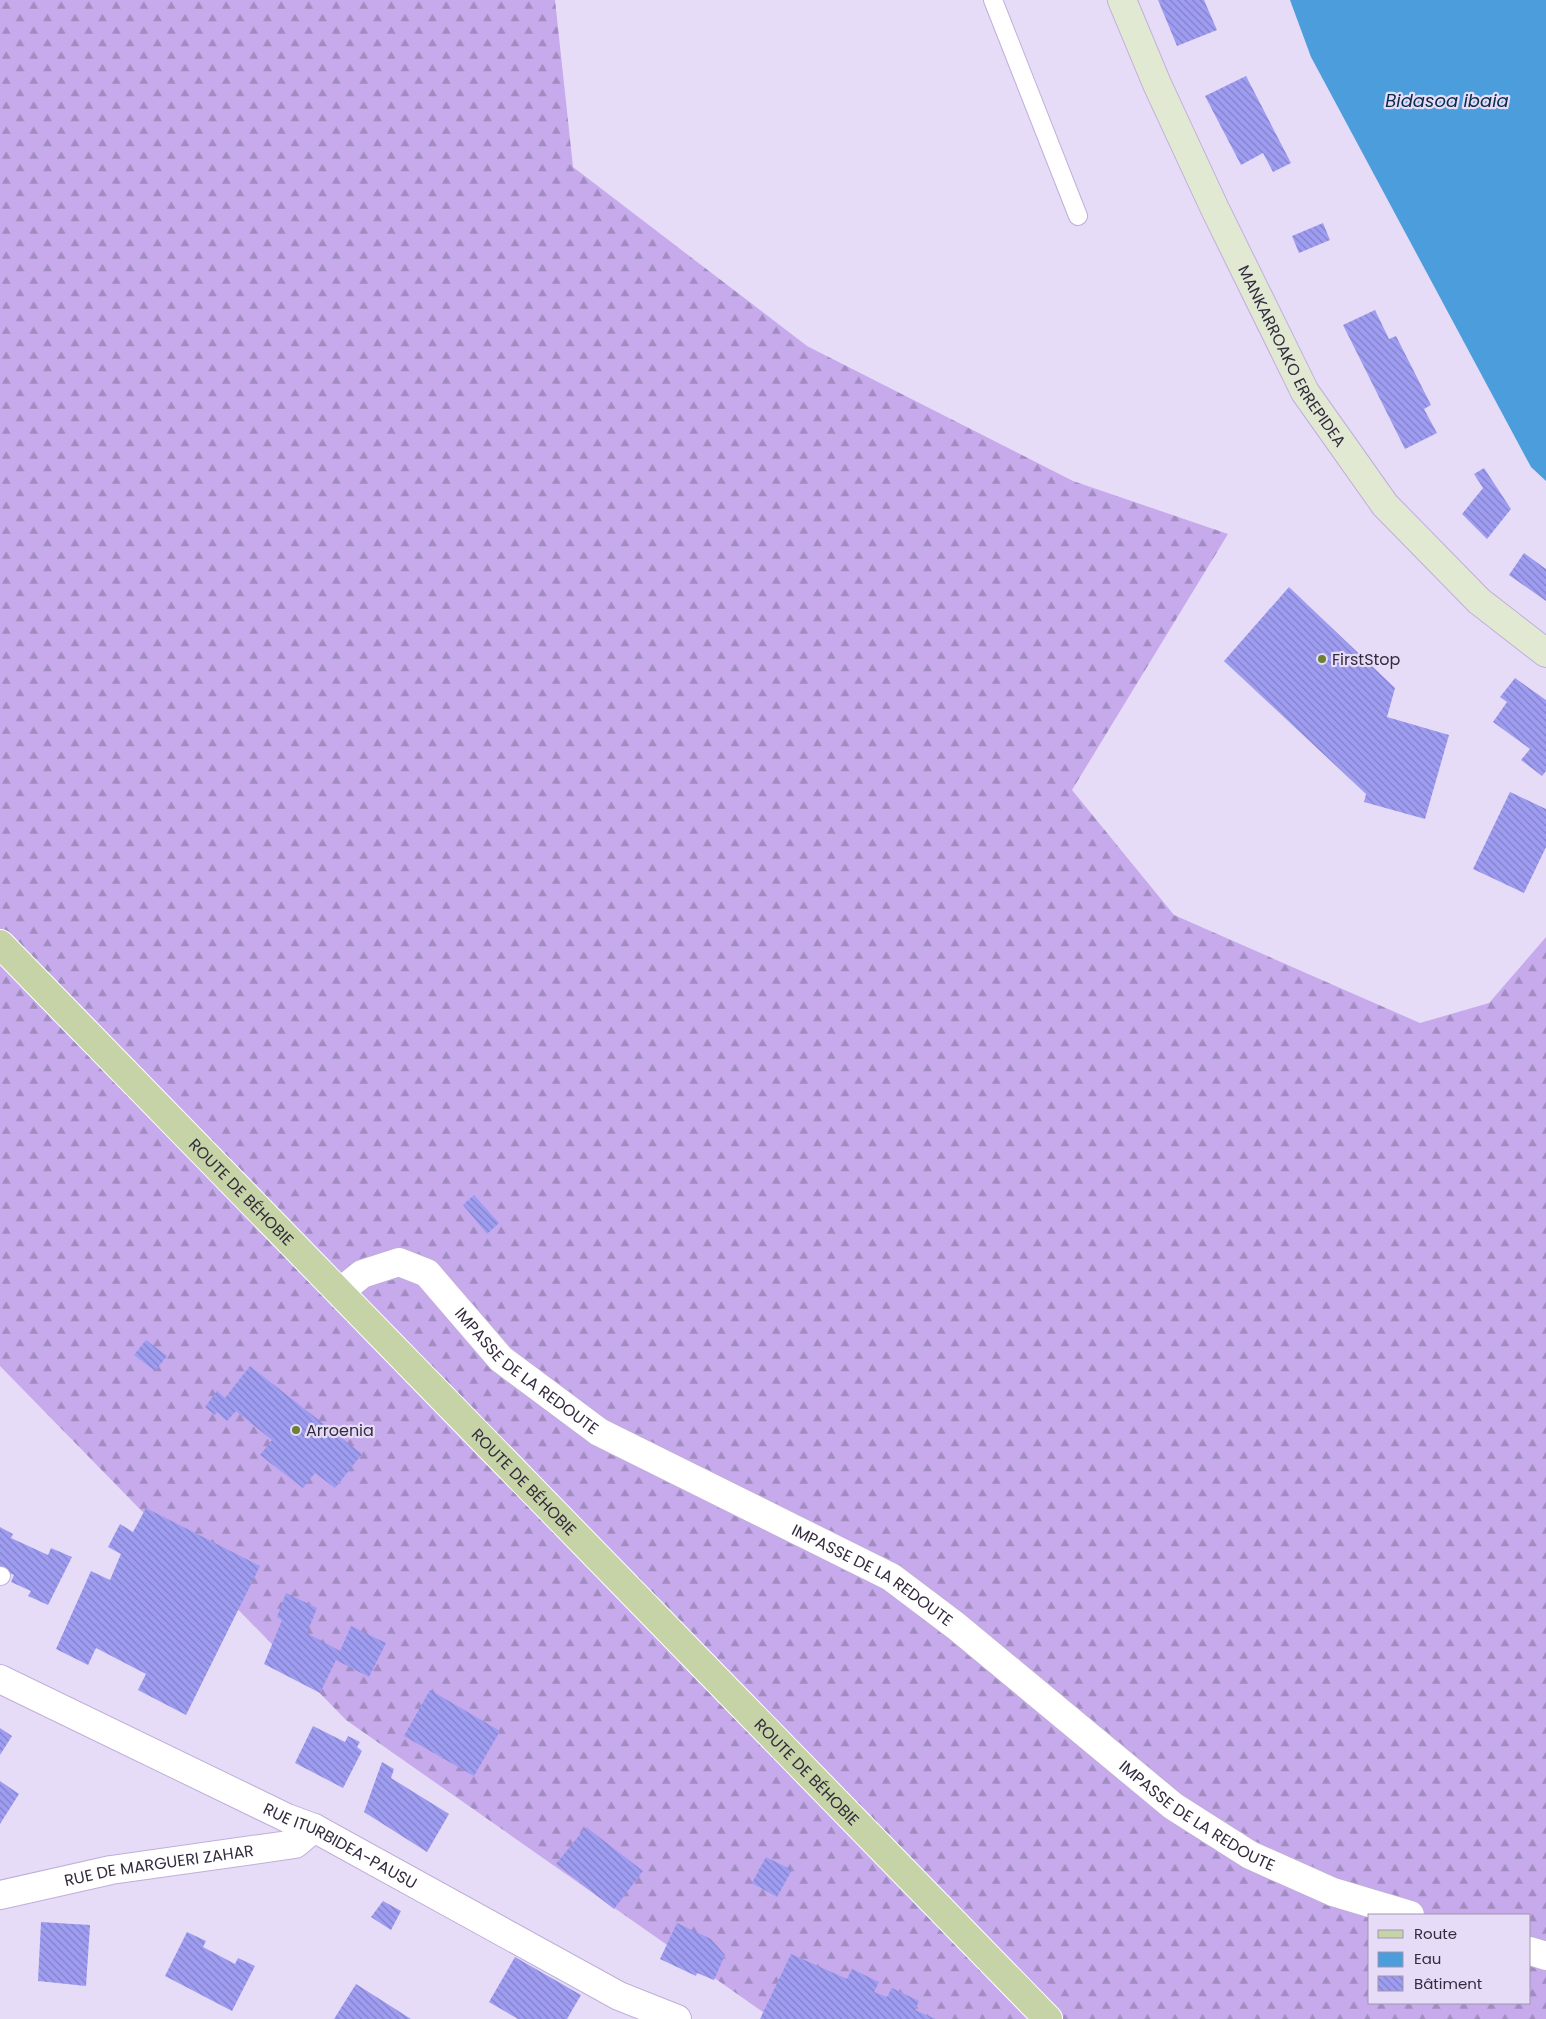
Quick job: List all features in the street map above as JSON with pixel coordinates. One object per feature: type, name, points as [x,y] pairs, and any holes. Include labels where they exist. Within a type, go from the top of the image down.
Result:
[{"type":"main road","name":"MANKARROAKO ERREPIDEA","points":[[1122,0],[1157,84],[1219,218],[1305,392],[1386,505],[1479,601],[1546,653]]},
{"type":"main road","name":"ROUTE DE BÉHOBIE","points":[[0,944],[1048,2019]]},
{"type":"street","name":"IMPASSE DE LA REDOUTE","points":[[340,1292],[362,1274],[399,1262],[427,1273],[500,1359],[599,1432],[891,1577],[956,1626],[1173,1806],[1250,1855],[1333,1892],[1407,1914]]},
{"type":"street","name":"RUE ITURBIDEA-PAUSU","points":[[0,1679],[286,1818],[314,1828],[622,2007],[676,2019]]},
{"type":"street","name":"RUE DE MARGUERI ZAHAR","points":[[0,1895],[111,1870],[295,1844],[314,1828]]},
{"type":"street","points":[[1531,1952],[1546,1956]]},
{"type":"lane","points":[[994,0],[1078,216]]},
{"type":"green space","points":[[0,0],[555,0],[573,167],[807,346],[1073,481],[1228,534],[1072,790],[1174,915],[1420,1023],[1489,1003],[1546,937],[1546,2019],[773,2019],[346,1720],[0,1366]]},
{"type":"water","name":"Bidasoa ibaia","points":[[1290,0],[1546,0],[1546,481],[1531,467],[1311,57]]},
{"type":"building","points":[[1158,0],[1204,0],[1217,30],[1177,46]]},
{"type":"building","points":[[1246,76],[1291,163],[1273,172],[1263,153],[1241,165],[1205,96]]},
{"type":"building","points":[[1323,223],[1330,240],[1299,253],[1292,236]]},
{"type":"building","points":[[1375,310],[1389,339],[1396,336],[1431,405],[1424,409],[1437,433],[1405,449],[1343,325]]},
{"type":"building","points":[[1484,468],[1511,509],[1487,539],[1462,514],[1483,488],[1474,474]]},
{"type":"building","points":[[1524,553],[1546,569],[1546,601],[1509,575]]},
{"type":"building","points":[[1289,587],[1395,688],[1387,717],[1449,735],[1425,819],[1364,802],[1366,794],[1224,661]]},
{"type":"building","points":[[1515,678],[1546,700],[1546,771],[1542,776],[1521,760],[1530,749],[1493,722],[1507,702],[1500,697]]},
{"type":"building","points":[[1510,792],[1546,809],[1546,847],[1524,893],[1473,869]]},
{"type":"building","points":[[474,1195],[499,1223],[487,1234],[463,1205]]},
{"type":"building","points":[[146,1340],[167,1356],[155,1371],[134,1355]]},
{"type":"building","name":"Arroenia","points":[[250,1366],[362,1454],[335,1488],[315,1473],[303,1488],[260,1455],[272,1440],[236,1411],[227,1421],[217,1412],[215,1415],[205,1407],[217,1391],[225,1398]]},
{"type":"building","points":[[146,1508],[260,1566],[186,1715],[138,1690],[146,1674],[96,1648],[88,1665],[56,1649],[91,1571],[110,1580],[121,1554],[108,1547],[120,1524],[133,1532]]},
{"type":"building","points":[[0,1527],[13,1534],[11,1538],[48,1555],[51,1548],[72,1557],[48,1605],[28,1596],[31,1591],[11,1582],[14,1575],[0,1569]]},
{"type":"building","points":[[286,1593],[317,1608],[307,1633],[340,1651],[351,1626],[386,1643],[369,1677],[336,1660],[320,1693],[264,1664],[282,1620],[277,1617]]},
{"type":"building","points":[[430,1690],[500,1731],[474,1776],[404,1736]]},
{"type":"building","points":[[313,1726],[345,1742],[348,1736],[360,1742],[357,1747],[362,1751],[343,1788],[295,1763]]},
{"type":"building","points":[[0,1728],[12,1736],[0,1755]]},
{"type":"building","points":[[382,1762],[394,1769],[391,1778],[449,1814],[427,1852],[364,1812]]},
{"type":"building","points":[[0,1781],[19,1794],[0,1824]]},
{"type":"building","points":[[586,1827],[643,1871],[614,1909],[556,1864]]},
{"type":"building","points":[[766,1857],[792,1870],[777,1897],[752,1883]]},
{"type":"building","points":[[383,1901],[401,1911],[391,1930],[371,1917]]},
{"type":"building","points":[[41,1922],[90,1925],[86,1986],[38,1981]]},
{"type":"building","points":[[677,1923],[711,1939],[725,1955],[714,1980],[697,1973],[696,1976],[660,1959]]},
{"type":"building","points":[[187,1932],[206,1941],[203,1947],[235,1964],[238,1958],[255,1966],[232,2011],[165,1976]]},
{"type":"building","points":[[791,1954],[847,1979],[852,1969],[879,1982],[874,1992],[887,1997],[892,1988],[919,2001],[915,2010],[936,2019],[760,2019]]},
{"type":"building","points":[[515,1957],[581,1995],[567,2019],[518,2019],[489,2002]]},
{"type":"building","points":[[356,1984],[411,2019],[334,2019]]},
{"type":"place","name":"FirstStop","points":[[1322,659]]},
{"type":"place","name":"Arroenia","points":[[296,1430]]}]
